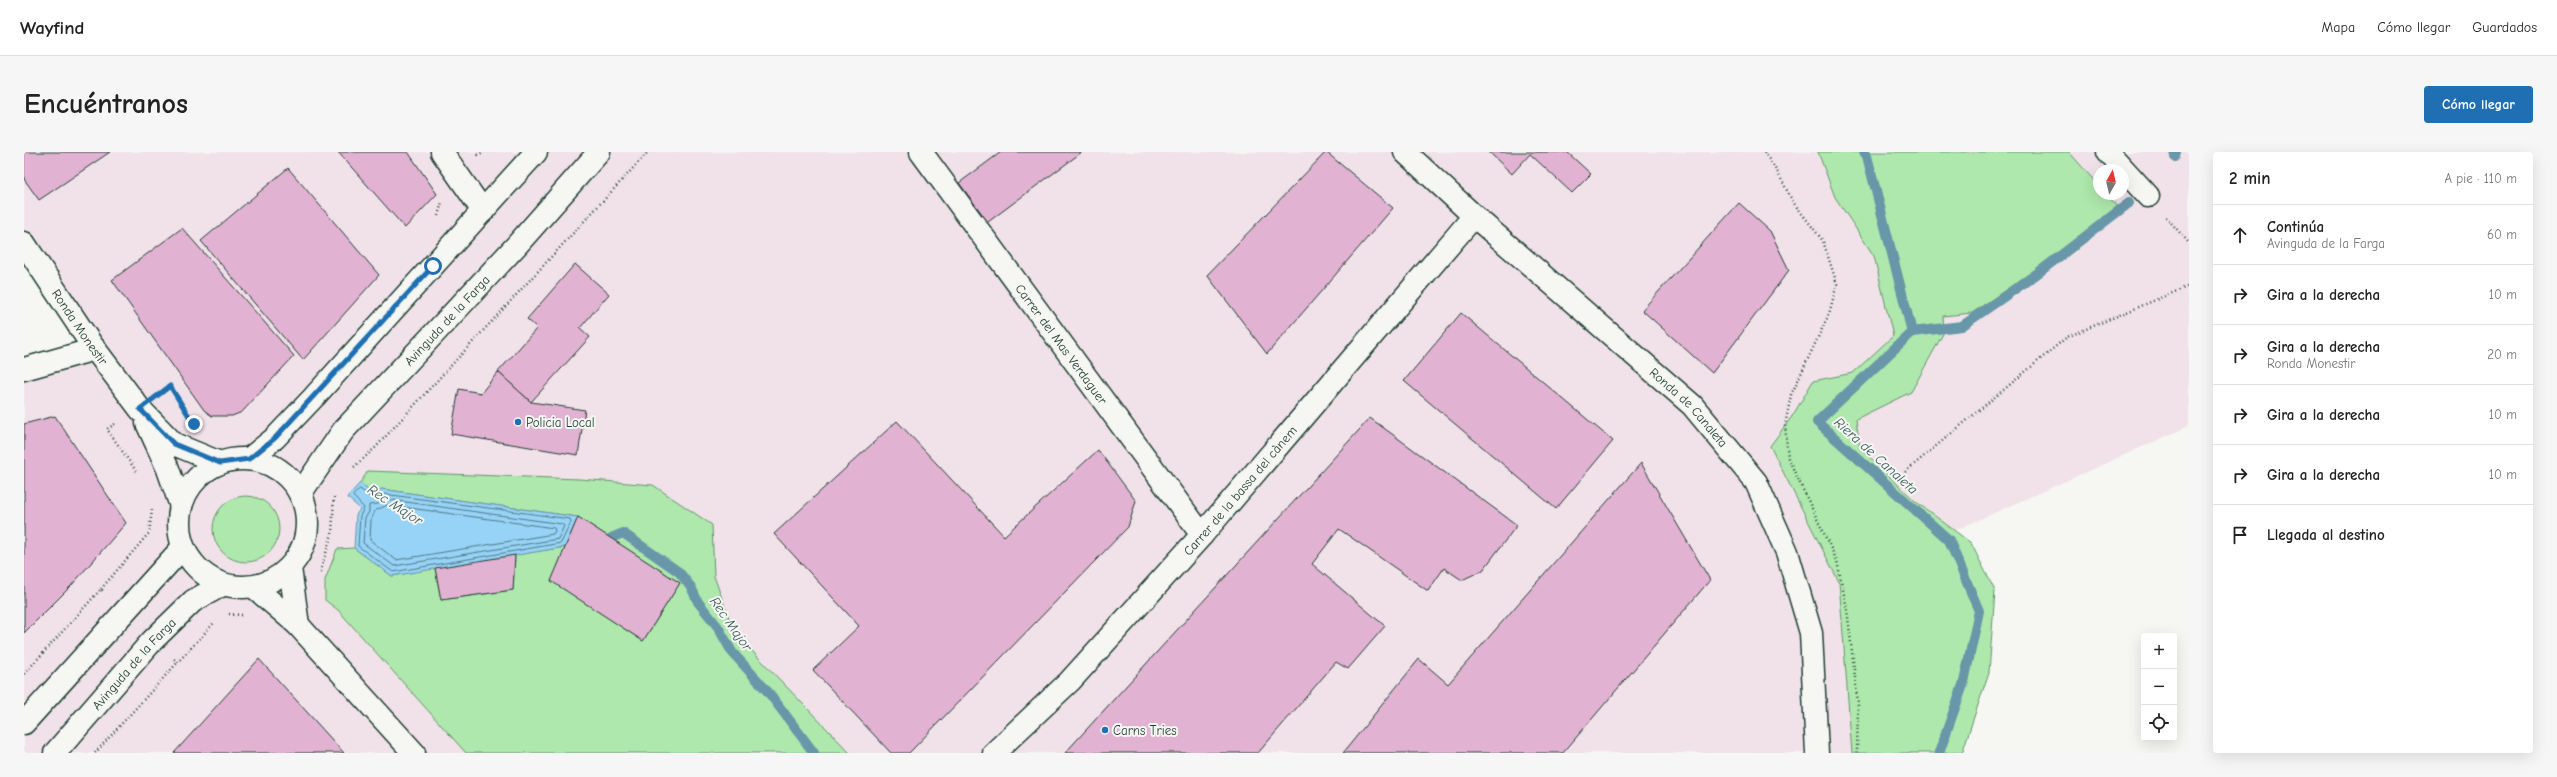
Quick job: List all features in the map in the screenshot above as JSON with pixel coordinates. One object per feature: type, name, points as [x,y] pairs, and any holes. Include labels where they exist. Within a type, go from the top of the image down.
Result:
[{"type":"street","points":[[249,459],[280,433],[536,152]]},
{"type":"street","name":"Avinguda de la Farga","points":[[300,494],[343,431],[516,246],[599,152]]},
{"type":"street","name":"Carrer del Mas Verdaguer","points":[[921,152],[1202,535]]},
{"type":"street","name":"Ronda de Canaleta","points":[[1405,152],[1474,216],[1692,405],[1756,482],[1787,552],[1811,633],[1817,753]]},
{"type":"street","points":[[2108,152],[2148,196]]},
{"type":"street","points":[[447,159],[483,211]]},
{"type":"street","name":"Carrer de la bassa del cànem","points":[[994,753],[1070,681],[1202,535],[1474,216]]},
{"type":"street","name":"Ronda Monestir","points":[[24,243],[95,349],[140,409],[174,444],[220,463]]},
{"type":"street","points":[[24,369],[95,349]]},
{"type":"street","name":"Ronda Monestir","points":[[140,409],[168,469],[181,506]]},
{"type":"street","points":[[249,459],[274,467],[284,474],[300,494],[306,509],[307,524],[301,550],[290,568],[273,580],[254,587],[243,588],[222,585],[198,570],[183,547],[179,534],[181,506],[189,488],[202,473],[220,463],[249,459]]},
{"type":"street","points":[[24,723],[183,547]]},
{"type":"street","points":[[290,568],[298,625]]},
{"type":"street","name":"Avinguda de la Farga","points":[[55,753],[152,641],[193,601],[222,585]]},
{"type":"street","points":[[254,587],[298,625],[414,753]]},
{"type":"path","points":[[434,221],[438,216],[447,159],[484,152]]},
{"type":"path","points":[[353,468],[375,448],[648,152]]},
{"type":"path","points":[[1764,152],[1778,172],[1793,202],[1823,241],[1837,284],[1829,314],[1790,395],[1785,425],[1788,458],[1837,561],[1847,609],[1858,704],[1858,753]]},
{"type":"path","points":[[2148,196],[2189,243]]},
{"type":"path","points":[[1905,472],[2068,337],[2189,286]]},
{"type":"path","points":[[141,478],[107,429],[140,409],[170,386],[194,424]]},
{"type":"path","points":[[320,574],[332,534],[333,500],[336,492]]},
{"type":"path","points":[[101,589],[149,533],[152,503]]},
{"type":"path","points":[[95,753],[178,662]]},
{"type":"shaded area","points":[[24,152],[2189,152],[2189,426],[1839,582],[1852,753],[24,753],[24,363],[91,344],[24,243]]},
{"type":"green space","points":[[1818,152],[2069,152],[2093,179],[2093,200],[2112,200],[2121,210],[1972,313],[1943,316],[1944,332],[1911,392],[1856,419],[1860,448],[1915,501],[1971,543],[1995,591],[1989,672],[1962,753],[1852,753],[1839,582],[1770,446],[1793,415],[1813,381],[1853,373],[1893,336],[1874,256],[1835,197]]},
{"type":"green space","points":[[368,471],[579,479],[653,485],[712,525],[714,576],[734,632],[850,753],[466,753],[338,610],[325,600],[325,580],[337,549],[354,548],[392,576],[435,568],[441,600],[513,590],[515,555],[565,547],[552,581],[643,641],[680,583],[578,517],[381,489],[375,496],[360,483]]},
{"type":"green space","points":[[246,496],[258,499],[269,506],[276,517],[279,529],[276,541],[269,552],[258,559],[246,562],[234,559],[223,552],[216,541],[213,529],[216,517],[223,506],[234,499]]},
{"type":"water","points":[[360,483],[375,496],[381,489],[578,517],[565,547],[392,576],[354,548],[356,515],[360,509],[347,497]]},
{"type":"building","points":[[24,152],[110,152],[39,200],[24,179]]},
{"type":"building","points":[[338,152],[408,152],[437,194],[405,228]]},
{"type":"building","points":[[1001,152],[1082,152],[988,222],[959,183]]},
{"type":"building","points":[[1326,152],[1393,208],[1267,354],[1207,275]]},
{"type":"building","points":[[1489,152],[1567,152],[1591,174],[1572,193],[1530,154],[1512,174]]},
{"type":"building","points":[[288,168],[379,275],[303,360],[201,241]]},
{"type":"building","points":[[1739,203],[1770,231],[1789,270],[1712,373],[1642,310]]},
{"type":"building","points":[[182,228],[294,356],[242,412],[232,416],[212,416],[204,410],[112,280]]},
{"type":"building","points":[[575,264],[609,294],[580,328],[590,337],[531,402],[498,372],[537,328],[527,319]]},
{"type":"building","points":[[1461,313],[1613,441],[1556,509],[1404,381]]},
{"type":"building","name":"Policia Local","points":[[498,372],[531,402],[585,410],[578,455],[451,434],[459,389],[481,393]]},
{"type":"building","points":[[55,416],[126,523],[71,586],[24,633],[24,424]]},
{"type":"building","points":[[1370,418],[1517,525],[1483,570],[1462,580],[1444,568],[1428,591],[1339,529],[1312,564],[1385,626],[1348,669],[1336,662],[1258,753],[1065,753]]},
{"type":"building","points":[[897,421],[1004,536],[1098,450],[1136,501],[1128,527],[909,753],[891,753],[813,670],[859,626],[774,534]]},
{"type":"building","points":[[1641,463],[1710,580],[1563,753],[1343,753],[1419,659],[1448,684]]},
{"type":"building","points":[[578,517],[680,583],[643,641],[551,581]]},
{"type":"building","points":[[515,555],[513,590],[441,600],[435,568]]},
{"type":"building","points":[[259,659],[344,753],[174,753]]},
{"type":"waterway","name":"Riera de Canaleta","points":[[1864,152],[1867,156],[1912,332],[1817,422],[1949,540],[1979,611],[1964,682],[1939,753]]},
{"type":"waterway","points":[[2175,157],[2176,152]]},
{"type":"waterway","points":[[1912,332],[1962,326],[2034,276],[2129,203]]},
{"type":"waterway","name":"Rec Major","points":[[611,538],[623,533],[679,572],[691,587],[698,602],[718,627],[732,652],[769,693],[814,753]]},
{"type":"place","name":"Policia Local","points":[[518,422]]},
{"type":"place","name":"Carns Tries","points":[[1105,730]]},
{"type":"route","points":[[194,424],[170,386],[140,409],[174,444],[220,463],[229,460],[249,459],[275,438],[433,266]]}]
